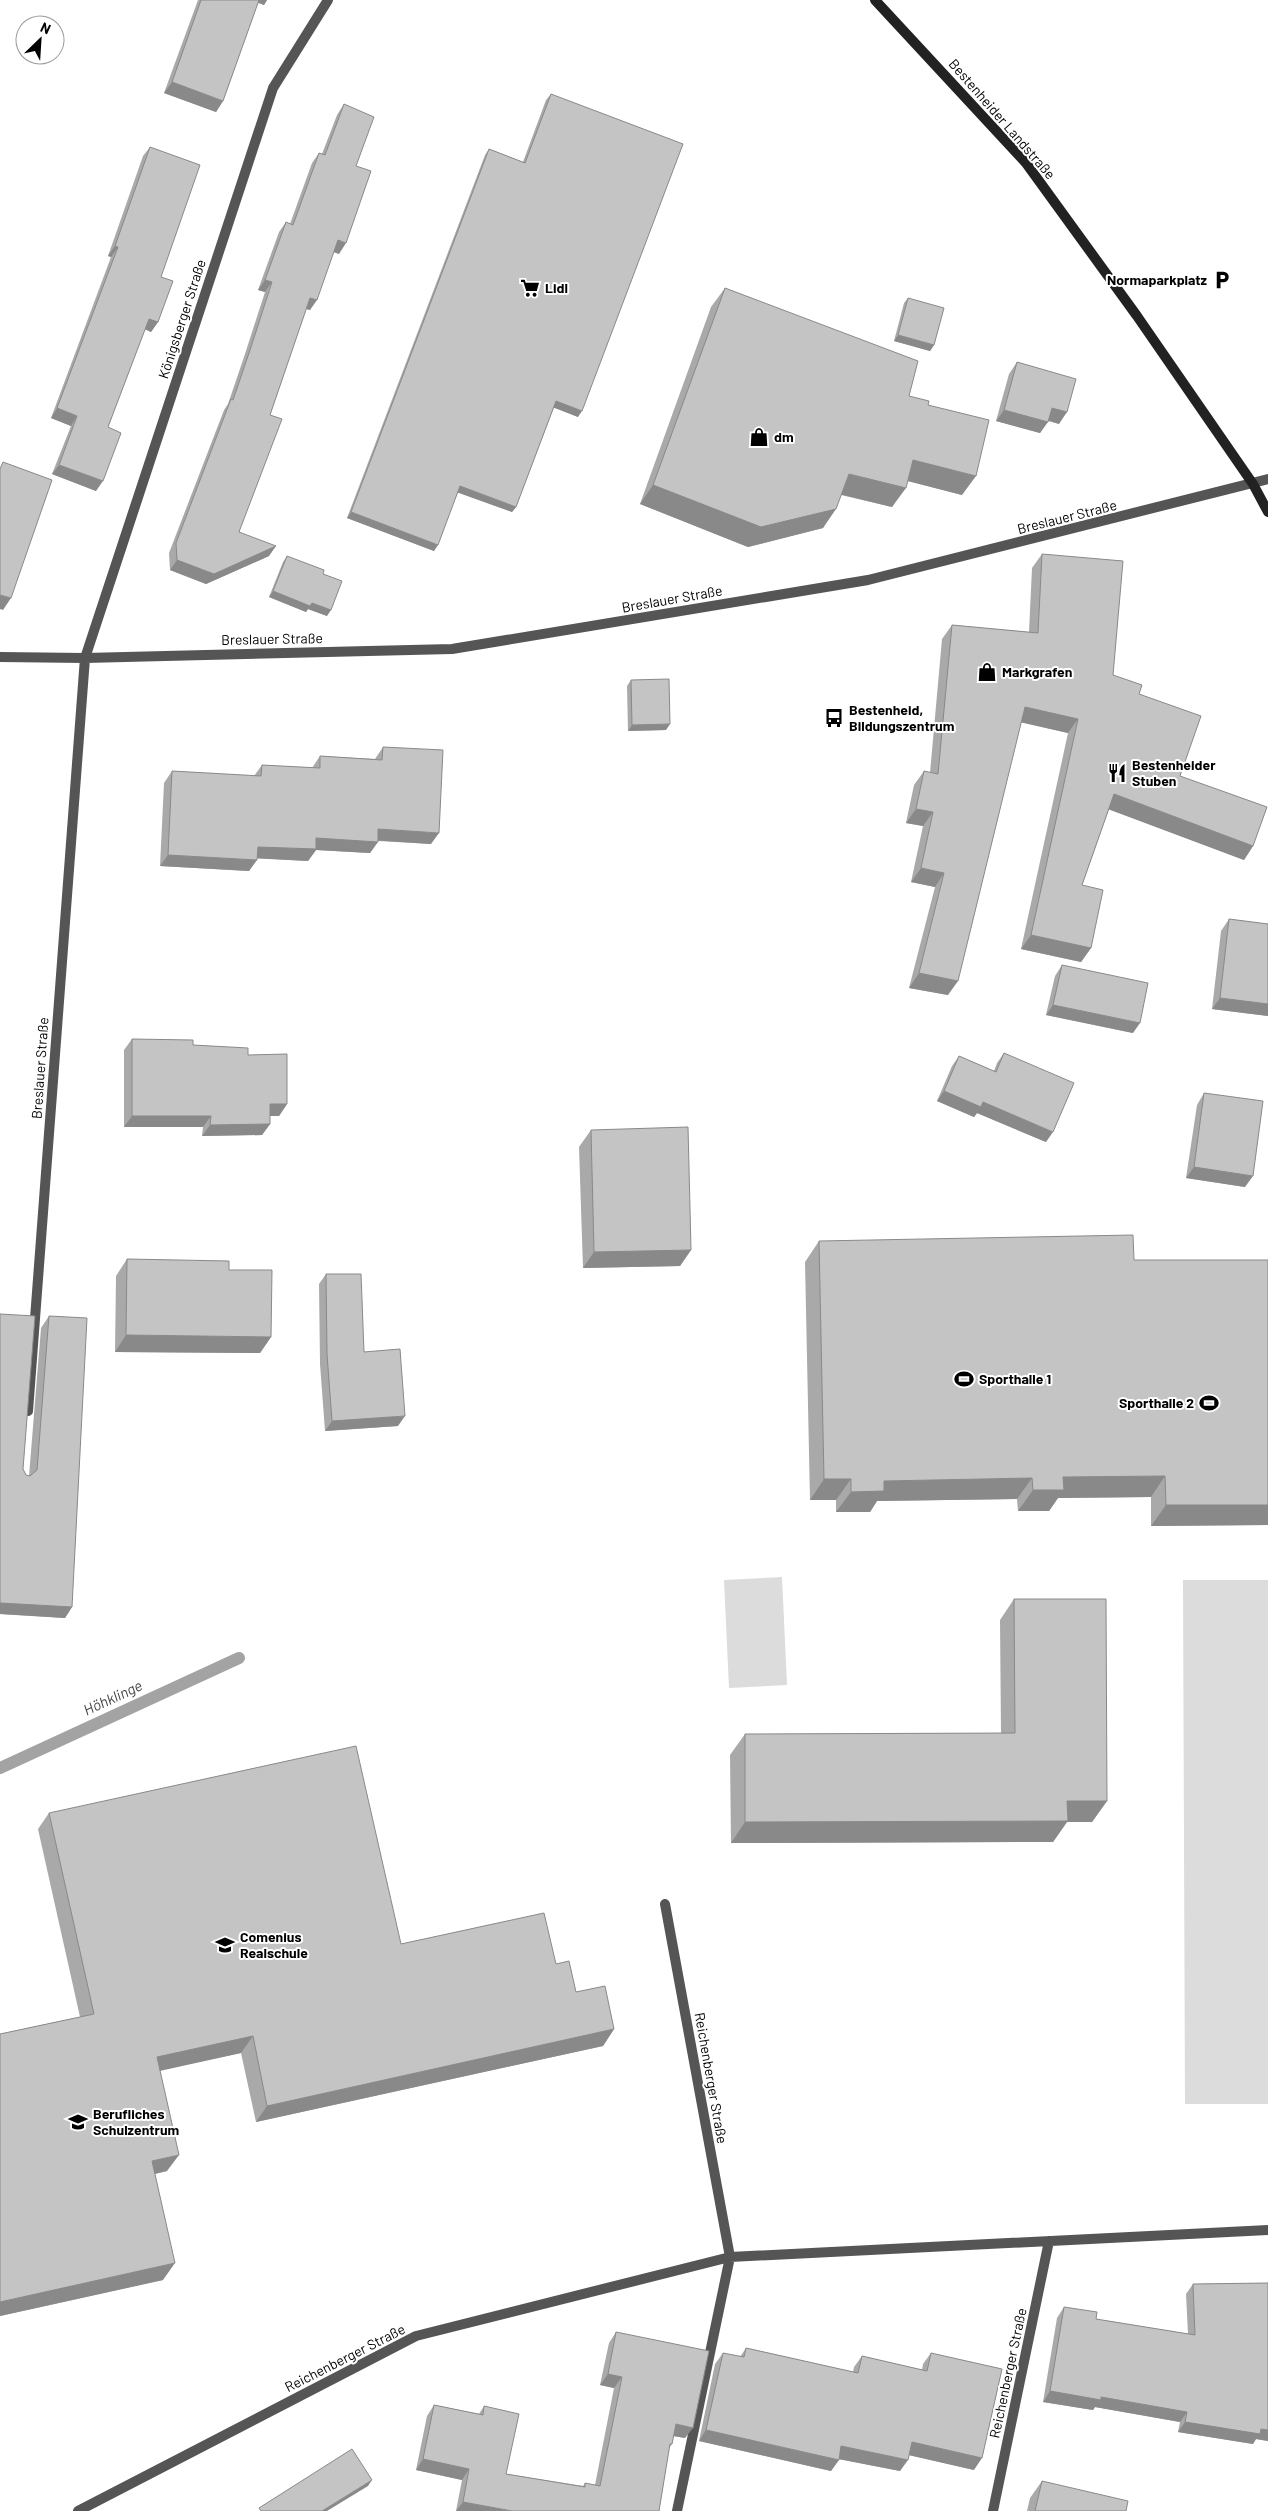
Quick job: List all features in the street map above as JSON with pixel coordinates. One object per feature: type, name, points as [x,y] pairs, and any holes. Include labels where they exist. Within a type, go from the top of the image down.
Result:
[{"type":"main road","name":"Bestenheider Landstraße","points":[[876,0],[1026,163],[1137,316],[1253,484],[1268,512]]},
{"type":"street","name":"Königsberger Straße","points":[[85,658],[273,88],[328,0]]},
{"type":"street","name":"Breslauer Straße","points":[[0,657],[85,658],[452,649],[868,580],[1268,479]]},
{"type":"street","name":"Breslauer Straße","points":[[27,1423],[85,658]]},
{"type":"street","name":"Reichenberger Straße","points":[[665,1904],[730,2257],[677,2511]]},
{"type":"street","name":"Reichenberger Straße","points":[[78,2511],[416,2336],[730,2257],[1268,2230]]},
{"type":"street","name":"Reichenberger Straße","points":[[993,2511],[1049,2241]]},
{"type":"shaded area","points":[[782,1577],[787,1685],[729,1688],[724,1580]]},
{"type":"shaded area","points":[[1183,1580],[1268,1580],[1268,2104],[1185,2104]]},
{"type":"building","points":[[201,0],[259,0],[223,101],[172,82]]},
{"type":"building","name":"Lidl","points":[[551,94],[683,144],[582,411],[556,401],[516,507],[460,486],[438,545],[351,512],[489,149],[525,163]]},
{"type":"building","points":[[344,104],[374,117],[356,166],[371,171],[346,243],[338,240],[317,300],[310,298],[270,415],[282,419],[239,532],[276,546],[214,574],[177,560],[176,543],[231,399],[233,400],[272,282],[265,280],[286,222],[293,225],[319,153],[325,155]]},
{"type":"building","points":[[150,147],[200,165],[161,277],[173,281],[158,322],[149,319],[108,427],[121,433],[103,481],[59,465],[77,416],[57,408],[118,247],[115,246]]},
{"type":"building","name":"dm","points":[[725,288],[918,361],[909,396],[929,401],[928,405],[989,420],[976,476],[913,460],[906,488],[849,474],[836,509],[761,527],[653,485]]},
{"type":"building","points":[[908,298],[944,308],[934,345],[898,335]]},
{"type":"building","points":[[1017,362],[1076,379],[1067,412],[1052,408],[1048,422],[1004,410]]},
{"type":"building","points":[[3,462],[52,480],[11,598],[0,595],[0,469]]},
{"type":"building","points":[[1042,554],[1123,561],[1113,675],[1142,685],[1139,694],[1201,716],[1180,776],[1267,807],[1253,846],[1114,794],[1082,885],[1103,890],[1091,948],[1031,935],[1078,719],[1025,707],[958,981],[919,973],[944,873],[921,868],[933,812],[916,809],[924,771],[938,774],[952,625],[1038,633]]},
{"type":"building","points":[[287,556],[324,570],[323,574],[342,581],[331,610],[312,603],[310,606],[273,591]]},
{"type":"building","points":[[669,679],[670,724],[632,725],[631,680]]},
{"type":"building","points":[[383,747],[443,750],[439,833],[378,829],[378,842],[316,838],[316,849],[258,847],[257,860],[168,855],[172,771],[261,776],[262,765],[320,768],[320,756],[382,760]]},
{"type":"building","points":[[1229,919],[1268,924],[1268,1004],[1220,998]]},
{"type":"building","points":[[1062,965],[1148,983],[1140,1023],[1053,1005]]},
{"type":"building","points":[[132,1039],[193,1040],[193,1045],[248,1048],[248,1055],[287,1054],[287,1104],[270,1104],[270,1124],[210,1125],[211,1116],[132,1116]]},
{"type":"building","points":[[1004,1053],[1074,1083],[1053,1132],[983,1102],[981,1107],[944,1091],[959,1056],[996,1072]]},
{"type":"building","points":[[1204,1093],[1263,1101],[1253,1176],[1194,1167]]},
{"type":"building","points":[[688,1127],[691,1250],[594,1252],[591,1130]]},
{"type":"building","name":"Sporthalle 1","points":[[1133,1235],[1134,1260],[1268,1260],[1268,1505],[1166,1505],[1165,1476],[1063,1477],[1064,1490],[1033,1490],[1032,1478],[884,1481],[884,1491],[851,1492],[851,1479],[824,1479],[819,1241]]},
{"type":"building","points":[[127,1259],[229,1261],[229,1270],[272,1270],[271,1337],[126,1335]]},
{"type":"building","points":[[326,1274],[361,1274],[364,1352],[400,1349],[405,1416],[332,1421],[327,1354]]},
{"type":"building","points":[[0,1314],[35,1316],[23,1469],[26,1475],[30,1476],[37,1470],[49,1316],[87,1318],[72,1607],[0,1603]]},
{"type":"building","points":[[1014,1599],[1106,1599],[1107,1801],[1067,1801],[1068,1821],[745,1822],[745,1734],[1015,1733]]},
{"type":"building","name":"Comenius Realschule","points":[[356,1746],[401,1944],[544,1913],[556,1964],[569,1961],[576,1992],[605,1986],[614,2029],[267,2106],[253,2036],[157,2057],[179,2155],[152,2161],[175,2263],[0,2302],[0,2034],[94,2014],[49,1813]]},
{"type":"building","points":[[1268,2283],[1268,2430],[1261,2429],[1260,2434],[1185,2422],[1187,2412],[1101,2397],[1101,2400],[1050,2391],[1064,2307],[1097,2312],[1096,2319],[1195,2335],[1193,2284]]},
{"type":"building","points":[[616,2332],[709,2351],[693,2428],[676,2424],[672,2444],[670,2444],[659,2511],[512,2511],[463,2502],[469,2469],[423,2459],[434,2405],[483,2415],[484,2406],[519,2414],[506,2474],[585,2487],[585,2483],[600,2486],[622,2377],[608,2374]]},
{"type":"building","points":[[746,2348],[858,2373],[862,2356],[927,2371],[931,2353],[1002,2369],[982,2458],[912,2442],[908,2460],[841,2446],[839,2460],[706,2430],[723,2353],[744,2357]]},
{"type":"building","points":[[352,2449],[372,2480],[322,2511],[261,2511],[259,2508]]},
{"type":"building","points":[[1042,2481],[1128,2501],[1126,2511],[1035,2511]]},
{"type":"waterway","name":"Höhklinge","points":[[0,1768],[239,1658]]},
{"type":"place","name":"Normaparkplatz","points":[[1222,280]]},
{"type":"place","name":"Lidl","points":[[530,288]]},
{"type":"place","name":"dm","points":[[759,437]]},
{"type":"place","name":"Markgrafen","points":[[987,672]]},
{"type":"place","name":"Bestenheid, Bildungszentrum","points":[[834,718]]},
{"type":"place","name":"Bestenheider Stuben","points":[[1117,773]]},
{"type":"place","name":"Sporthalle 1","points":[[964,1379]]},
{"type":"place","name":"Sporthalle 2","points":[[1209,1403]]},
{"type":"place","name":"Comenius Realschule","points":[[225,1945]]},
{"type":"place","name":"Berufliches Schulzentrum","points":[[78,2122]]}]
